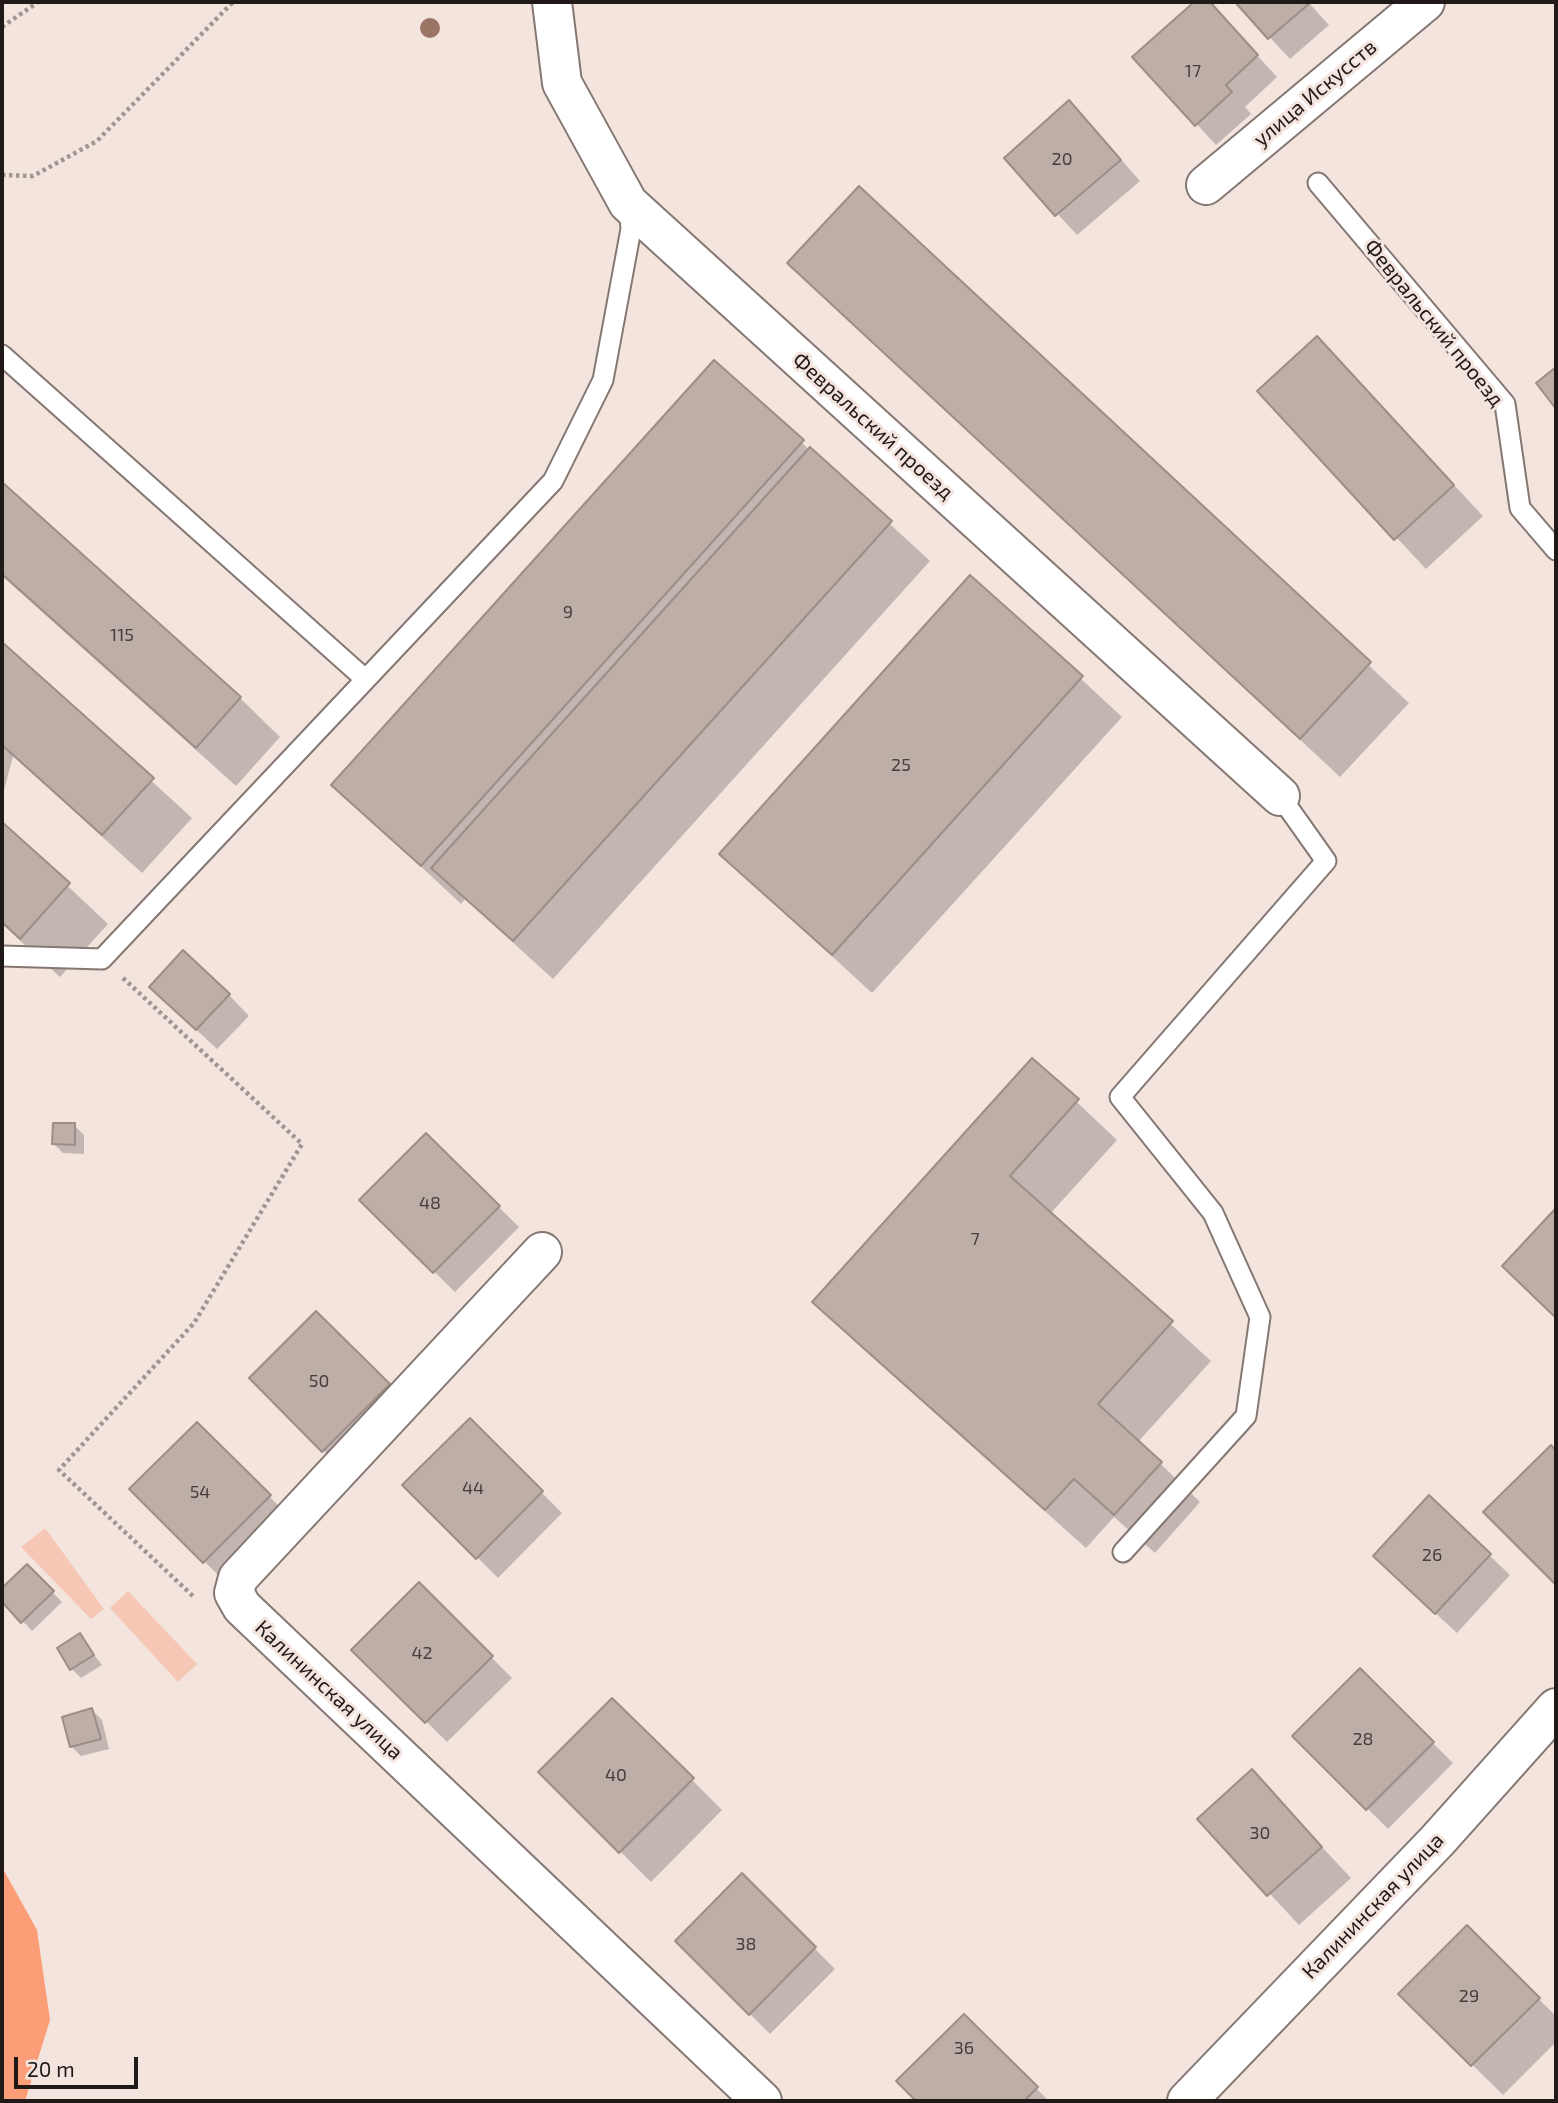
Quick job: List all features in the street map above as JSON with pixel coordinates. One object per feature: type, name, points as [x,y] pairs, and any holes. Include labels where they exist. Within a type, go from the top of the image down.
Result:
[{"type":"street","name":"Февральский проезд","points":[[552,2],[562,83],[628,203],[1280,796]]},
{"type":"street","name":"улица Искусств","points":[[1206,185],[1425,2]]},
{"type":"street","name":"Калининская улица","points":[[542,1252],[238,1578],[234,1593],[242,1607],[762,2101]]},
{"type":"street","name":"Калининская улица","points":[[1187,2101],[1437,1841],[1556,1708]]},
{"type":"lane","name":"Февральский проезд","points":[[1318,183],[1505,404],[1520,509],[1556,550]]},
{"type":"lane","points":[[2,956],[102,959],[364,678],[553,481],[603,380],[631,229],[628,203]]},
{"type":"lane","points":[[2,355],[364,678]]},
{"type":"lane","points":[[1123,1552],[1246,1416],[1260,1317],[1213,1213],[1120,1097],[1326,861],[1280,796]]},
{"type":"path","points":[[2,27],[38,2]]},
{"type":"path","points":[[2,175],[33,176],[97,141],[233,2]]},
{"type":"path","points":[[102,959],[302,1144],[194,1323],[59,1470],[201,1603]]},
{"type":"shaded area","points":[[45,1528],[104,1609],[91,1619],[21,1547]]},
{"type":"shaded area","points":[[128,1591],[197,1664],[178,1682],[110,1608]]},
{"type":"shaded area","points":[[2,1867],[37,1930],[50,2020],[25,2101],[2,2101]]},
{"type":"building","points":[[1194,2],[1210,2],[1258,55],[1226,85],[1232,92],[1195,126],[1132,57]]},
{"type":"building","points":[[1235,2],[1308,2],[1310,3],[1268,39]]},
{"type":"building","points":[[1069,100],[1121,160],[1055,216],[1004,158]]},
{"type":"building","points":[[859,186],[1371,662],[1300,739],[787,263]]},
{"type":"building","points":[[1317,336],[1454,485],[1394,540],[1257,391]]},
{"type":"building","points":[[714,360],[804,440],[421,866],[331,785]]},
{"type":"building","points":[[1556,367],[1556,409],[1536,383]]},
{"type":"building","points":[[810,447],[892,521],[513,941],[431,868]]},
{"type":"building","points":[[2,482],[241,697],[196,748],[2,574]]},
{"type":"building","points":[[970,575],[1083,676],[832,955],[719,854]]},
{"type":"building","points":[[2,642],[154,778],[102,835],[2,745]]},
{"type":"building","points":[[2,822],[70,883],[20,939],[2,922]]},
{"type":"building","points":[[183,950],[230,994],[196,1030],[149,987]]},
{"type":"building","points":[[1032,1058],[1079,1099],[1010,1176],[1173,1321],[1098,1404],[1162,1462],[1114,1515],[1074,1479],[1045,1510],[812,1302]]},
{"type":"building","points":[[53,1123],[75,1123],[75,1145],[52,1144]]},
{"type":"building","points":[[426,1133],[500,1206],[433,1273],[359,1200]]},
{"type":"building","points":[[1556,1208],[1556,1318],[1502,1266]]},
{"type":"building","points":[[316,1311],[390,1384],[322,1452],[249,1378]]},
{"type":"building","points":[[470,1418],[543,1491],[476,1559],[402,1485]]},
{"type":"building","points":[[197,1422],[271,1495],[203,1563],[129,1489]]},
{"type":"building","points":[[1551,1445],[1556,1451],[1556,1585],[1483,1512]]},
{"type":"building","points":[[1429,1495],[1491,1554],[1435,1614],[1373,1556]]},
{"type":"building","points":[[27,1564],[54,1591],[21,1623],[2,1602],[2,1588]]},
{"type":"building","points":[[419,1582],[493,1656],[425,1723],[351,1650]]},
{"type":"building","points":[[80,1633],[94,1655],[70,1670],[57,1648]]},
{"type":"building","points":[[1360,1668],[1434,1742],[1366,1810],[1292,1736]]},
{"type":"building","points":[[612,1698],[694,1778],[619,1853],[538,1772]]},
{"type":"building","points":[[92,1708],[101,1739],[70,1747],[62,1717]]},
{"type":"building","points":[[1252,1769],[1322,1847],[1267,1896],[1197,1819]]},
{"type":"building","points":[[742,1873],[816,1947],[749,2015],[675,1941]]},
{"type":"building","points":[[1467,1925],[1540,1998],[1471,2066],[1398,1994]]},
{"type":"building","points":[[964,2014],[1038,2087],[1024,2101],[916,2101],[896,2081]]}]
